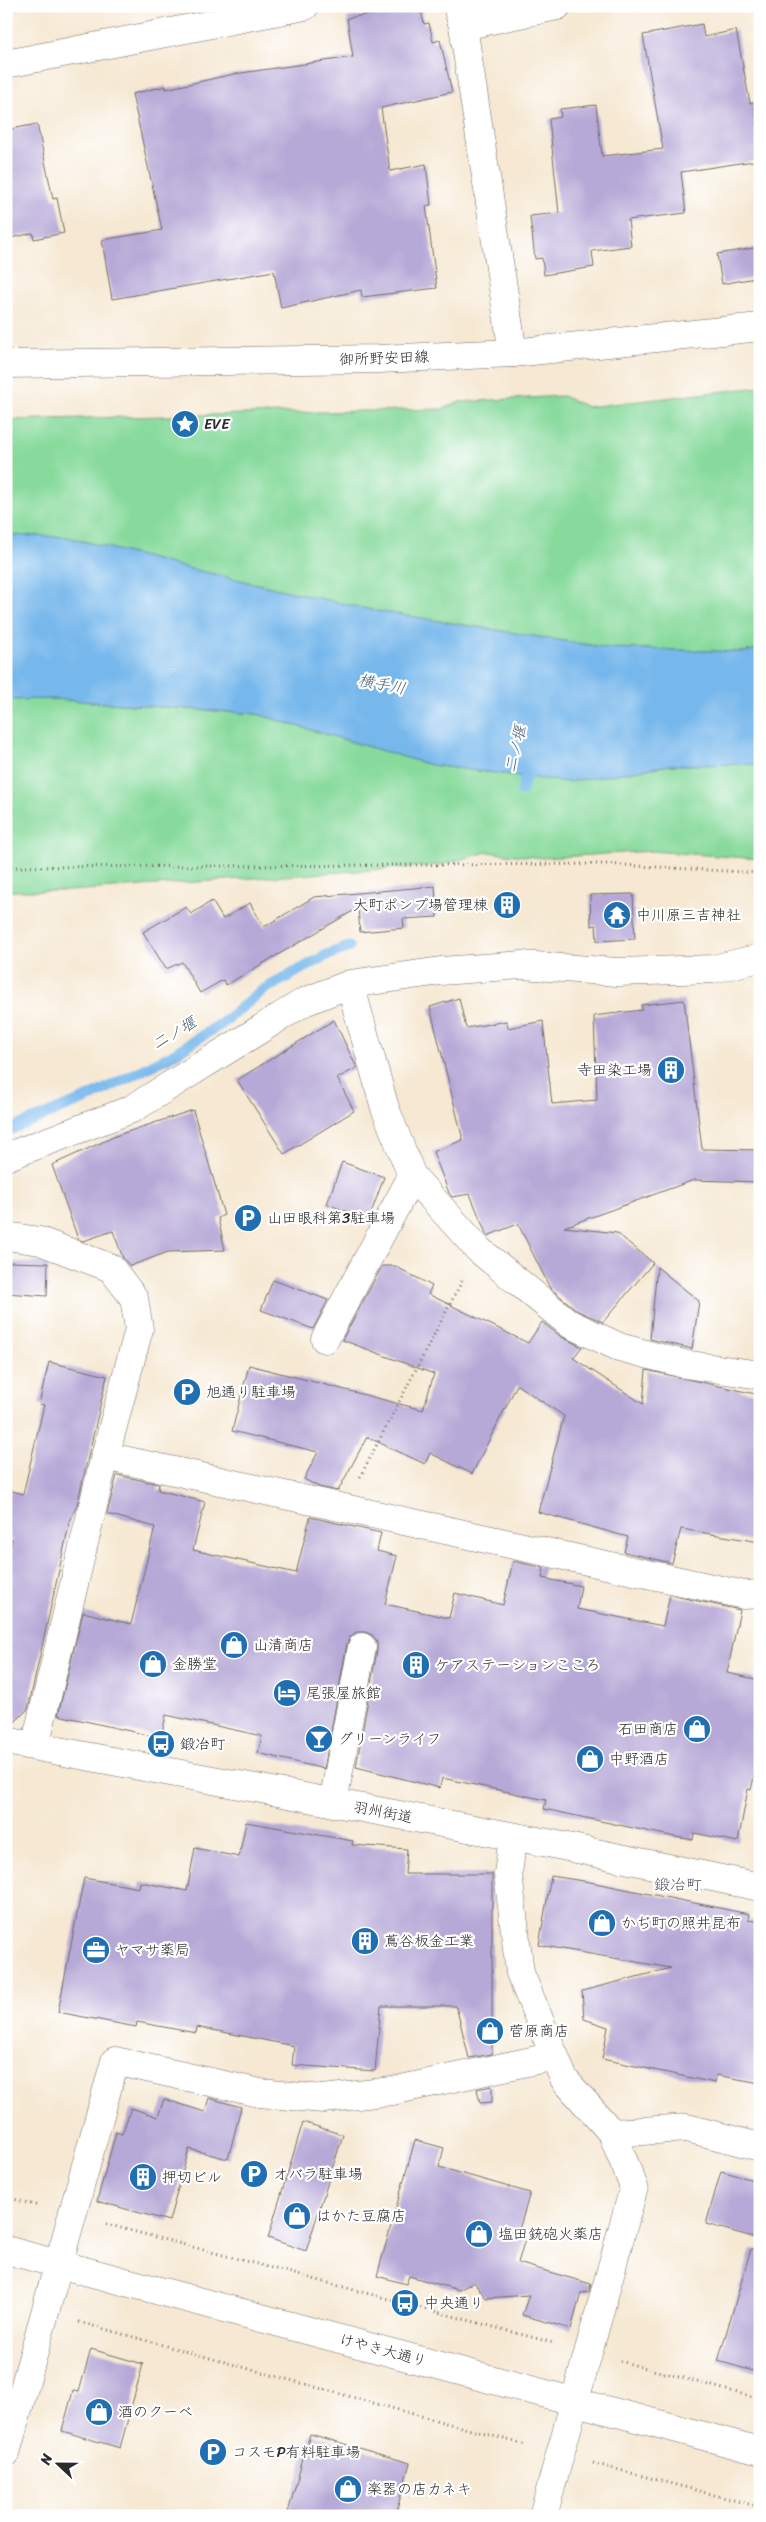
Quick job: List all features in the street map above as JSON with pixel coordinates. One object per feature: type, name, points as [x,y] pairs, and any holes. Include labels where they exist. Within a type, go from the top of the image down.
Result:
[{"type":"street","points":[[6,64],[305,6]]},
{"type":"street","points":[[513,353],[460,16],[557,6]]},
{"type":"street","name":"御所野安田線","points":[[6,364],[379,359],[513,353],[760,327]]},
{"type":"street","points":[[6,1157],[132,1109],[304,1002],[350,984],[441,971],[522,965],[617,972],[713,969],[760,958]]},
{"type":"street","points":[[350,984],[385,1108],[412,1176],[479,1250],[570,1324],[619,1347],[684,1364],[760,1375]]},
{"type":"street","points":[[325,1339],[412,1176]]},
{"type":"street","points":[[6,1236],[40,1242],[111,1268],[134,1298],[139,1329],[105,1456],[35,1746]]},
{"type":"street","points":[[105,1456],[744,1594],[760,1594]]},
{"type":"street","points":[[333,1803],[362,1647]]},
{"type":"street","name":"羽州街道","points":[[6,1741],[513,1837],[760,1887]]},
{"type":"street","points":[[513,1837],[508,1874],[520,1973],[564,2079],[612,2133],[634,2187],[543,2516]]},
{"type":"street","points":[[6,2453],[115,2061],[260,2093],[323,2099],[392,2091],[555,2056]]},
{"type":"street","points":[[612,2133],[687,2128],[760,2147]]},
{"type":"street","name":"けやき大通り","points":[[6,2250],[760,2451]]},
{"type":"path","points":[[6,867],[604,864],[760,873]]},
{"type":"path","points":[[344,1509],[479,1250]]},
{"type":"path","points":[[6,2197],[760,2399]]},
{"type":"path","points":[[44,2312],[760,2507]]},
{"type":"green space","points":[[760,387],[760,649],[743,652],[608,648],[371,610],[187,568],[67,537],[6,535],[6,420],[442,409],[459,402],[563,396],[587,407]]},
{"type":"green space","points":[[54,699],[257,714],[431,765],[568,782],[670,765],[760,764],[760,859],[651,851],[544,858],[487,852],[441,865],[70,891],[6,891],[6,700]]},
{"type":"water","name":"横手川","points":[[6,535],[67,537],[187,568],[371,610],[608,648],[743,652],[760,649],[760,764],[670,765],[568,782],[431,765],[257,714],[54,699],[6,700]]},
{"type":"building","points":[[420,6],[424,24],[429,23],[433,42],[440,40],[452,92],[381,108],[390,171],[426,164],[431,205],[426,206],[437,288],[362,297],[361,290],[281,308],[274,271],[112,299],[102,240],[162,230],[132,94],[166,86],[166,89],[234,74],[353,57],[347,18]]},
{"type":"building","points":[[702,24],[704,37],[736,30],[750,103],[754,102],[760,141],[760,160],[681,172],[686,213],[628,220],[631,246],[592,251],[594,267],[544,275],[542,258],[535,259],[530,216],[559,213],[549,119],[561,117],[560,109],[596,105],[602,156],[663,149],[643,35]]},
{"type":"building","points":[[37,124],[53,199],[57,198],[64,233],[34,239],[33,233],[6,239],[6,130]]},
{"type":"building","points":[[760,247],[760,277],[722,284],[717,254]]},
{"type":"building","points":[[435,886],[437,917],[403,919],[404,928],[360,932],[358,908],[226,985],[223,980],[200,993],[182,962],[166,969],[143,932],[186,907],[191,914],[212,901],[223,919],[250,903],[264,927],[314,897]]},
{"type":"building","name":"中川原三吉神社","points":[[633,894],[635,939],[597,941],[596,925],[591,926],[590,895]]},
{"type":"building","points":[[459,998],[466,1028],[507,1021],[508,1028],[543,1021],[552,1104],[597,1100],[594,1016],[642,1010],[641,1005],[684,1000],[702,1149],[760,1150],[760,1182],[694,1180],[564,1227],[617,1233],[653,1263],[603,1322],[578,1311],[550,1288],[518,1224],[487,1236],[470,1194],[452,1197],[449,1193],[433,1152],[463,1140],[430,1007]]},
{"type":"building","points":[[334,1020],[357,1068],[337,1078],[354,1111],[284,1154],[237,1080]]},
{"type":"building","points":[[193,1110],[224,1215],[218,1218],[225,1250],[168,1252],[130,1266],[123,1258],[113,1231],[83,1241],[78,1239],[52,1165],[118,1135]]},
{"type":"building","points":[[342,1162],[384,1177],[369,1219],[327,1204]]},
{"type":"building","points":[[6,1262],[48,1263],[47,1296],[6,1293]]},
{"type":"building","points":[[382,1266],[395,1266],[432,1286],[428,1294],[528,1343],[542,1322],[560,1336],[582,1347],[573,1358],[643,1404],[646,1370],[760,1395],[760,1542],[681,1529],[672,1563],[624,1552],[628,1537],[538,1512],[564,1416],[517,1385],[472,1474],[430,1453],[425,1464],[367,1437],[338,1491],[319,1487],[304,1479],[318,1452],[232,1431],[249,1365],[423,1410],[434,1374],[342,1340]]},
{"type":"building","points":[[657,1267],[699,1301],[692,1349],[650,1339]]},
{"type":"building","points":[[273,1280],[328,1300],[313,1329],[261,1310]]},
{"type":"building","points":[[49,1362],[107,1376],[77,1505],[70,1521],[28,1709],[11,1726],[6,1726],[6,1567],[12,1539],[6,1537],[6,1489],[23,1494],[44,1405],[39,1404]]},
{"type":"building","points":[[117,1475],[159,1484],[158,1490],[205,1502],[193,1550],[296,1573],[310,1517],[381,1533],[377,1551],[397,1556],[385,1604],[449,1618],[455,1593],[503,1605],[513,1561],[544,1568],[542,1578],[581,1586],[577,1609],[663,1626],[670,1595],[740,1610],[727,1673],[760,1680],[760,1753],[751,1790],[748,1789],[738,1842],[694,1833],[693,1840],[675,1837],[544,1809],[546,1800],[442,1778],[440,1788],[356,1767],[377,1650],[377,1641],[372,1635],[365,1632],[356,1632],[350,1637],[347,1644],[324,1769],[258,1753],[262,1736],[166,1715],[161,1738],[58,1715],[83,1612],[131,1624],[155,1527],[107,1514]]},
{"type":"building","points":[[246,1822],[353,1841],[352,1845],[407,1849],[405,1874],[492,1874],[492,2054],[469,2058],[456,2006],[381,2006],[375,2071],[292,2065],[294,2046],[197,2027],[196,2033],[137,2022],[136,2027],[58,2012],[84,1878],[139,1888],[140,1882],[187,1891],[195,1848],[239,1857]]},
{"type":"building","points":[[551,1876],[749,1914],[748,1920],[760,1922],[760,2083],[716,2075],[715,2083],[602,2059],[608,2027],[584,2019],[582,1991],[671,1968],[539,1945]]},
{"type":"building","points":[[492,2086],[492,2102],[480,2103],[477,2089]]},
{"type":"building","points":[[209,2098],[241,2107],[228,2159],[189,2149],[169,2221],[97,2201],[116,2132],[122,2134],[131,2108],[158,2117],[164,2099],[205,2112]]},
{"type":"building","points":[[303,2122],[343,2135],[306,2251],[268,2238]]},
{"type":"building","points":[[415,2140],[444,2148],[439,2167],[530,2193],[518,2233],[526,2235],[518,2263],[591,2284],[589,2292],[581,2293],[571,2329],[522,2315],[529,2295],[486,2298],[474,2282],[459,2290],[409,2276],[406,2284],[377,2276]]},
{"type":"building","points":[[721,2171],[760,2182],[760,2239],[706,2224]]},
{"type":"building","points":[[751,2249],[760,2250],[760,2373],[718,2361]]},
{"type":"building","name":"酒のクーベ","points":[[91,2349],[143,2364],[120,2448],[62,2431],[73,2391],[79,2392]]},
{"type":"building","name":"楽器の店カネキ","points":[[310,2434],[410,2463],[395,2516],[287,2516]]},
{"type":"waterway","name":"二ノ堰","points":[[522,791],[528,762]]},
{"type":"waterway","name":"二ノ堰","points":[[6,1131],[92,1096],[170,1056],[221,1024],[263,990],[325,956],[349,947]]},
{"type":"place","name":"EVE","points":[[185,424]]},
{"type":"place","name":"大町ポンプ場管理棟","points":[[507,905]]},
{"type":"place","name":"中川原三吉神社","points":[[617,915]]},
{"type":"place","name":"寺田染工場","points":[[671,1070]]},
{"type":"place","name":"山田眼科第3駐車場","points":[[248,1218]]},
{"type":"place","name":"旭通り駐車場","points":[[187,1392]]},
{"type":"place","name":"山清商店","points":[[234,1645]]},
{"type":"place","name":"金勝堂","points":[[153,1664]]},
{"type":"place","name":"ケアステーションこころ","points":[[416,1665]]},
{"type":"place","name":"尾張屋旅館","points":[[287,1693]]},
{"type":"place","name":"石田商店","points":[[697,1729]]},
{"type":"place","name":"グリーンライフ","points":[[319,1739]]},
{"type":"place","name":"鍛冶町","points":[[161,1744]]},
{"type":"place","name":"中野酒店","points":[[590,1759]]},
{"type":"place","name":"かぢ町の照井昆布","points":[[602,1923]]},
{"type":"place","name":"蔦谷板金工業","points":[[365,1941]]},
{"type":"place","name":"ヤマサ薬局","points":[[96,1950]]},
{"type":"place","name":"菅原商店","points":[[490,2031]]},
{"type":"place","name":"オバラ駐車場","points":[[254,2174]]},
{"type":"place","name":"押切ビル","points":[[143,2177]]},
{"type":"place","name":"はかた豆腐店","points":[[297,2216]]},
{"type":"place","name":"塩田銃砲火薬店","points":[[479,2234]]},
{"type":"place","name":"中央通り","points":[[405,2303]]},
{"type":"place","name":"酒のクーベ","points":[[99,2412]]},
{"type":"place","name":"コスモP有料駐車場","points":[[213,2452]]},
{"type":"place","name":"楽器の店カネキ","points":[[348,2489]]},
{"type":"district","name":"鍛冶町","points":[[678,1884]]}]
